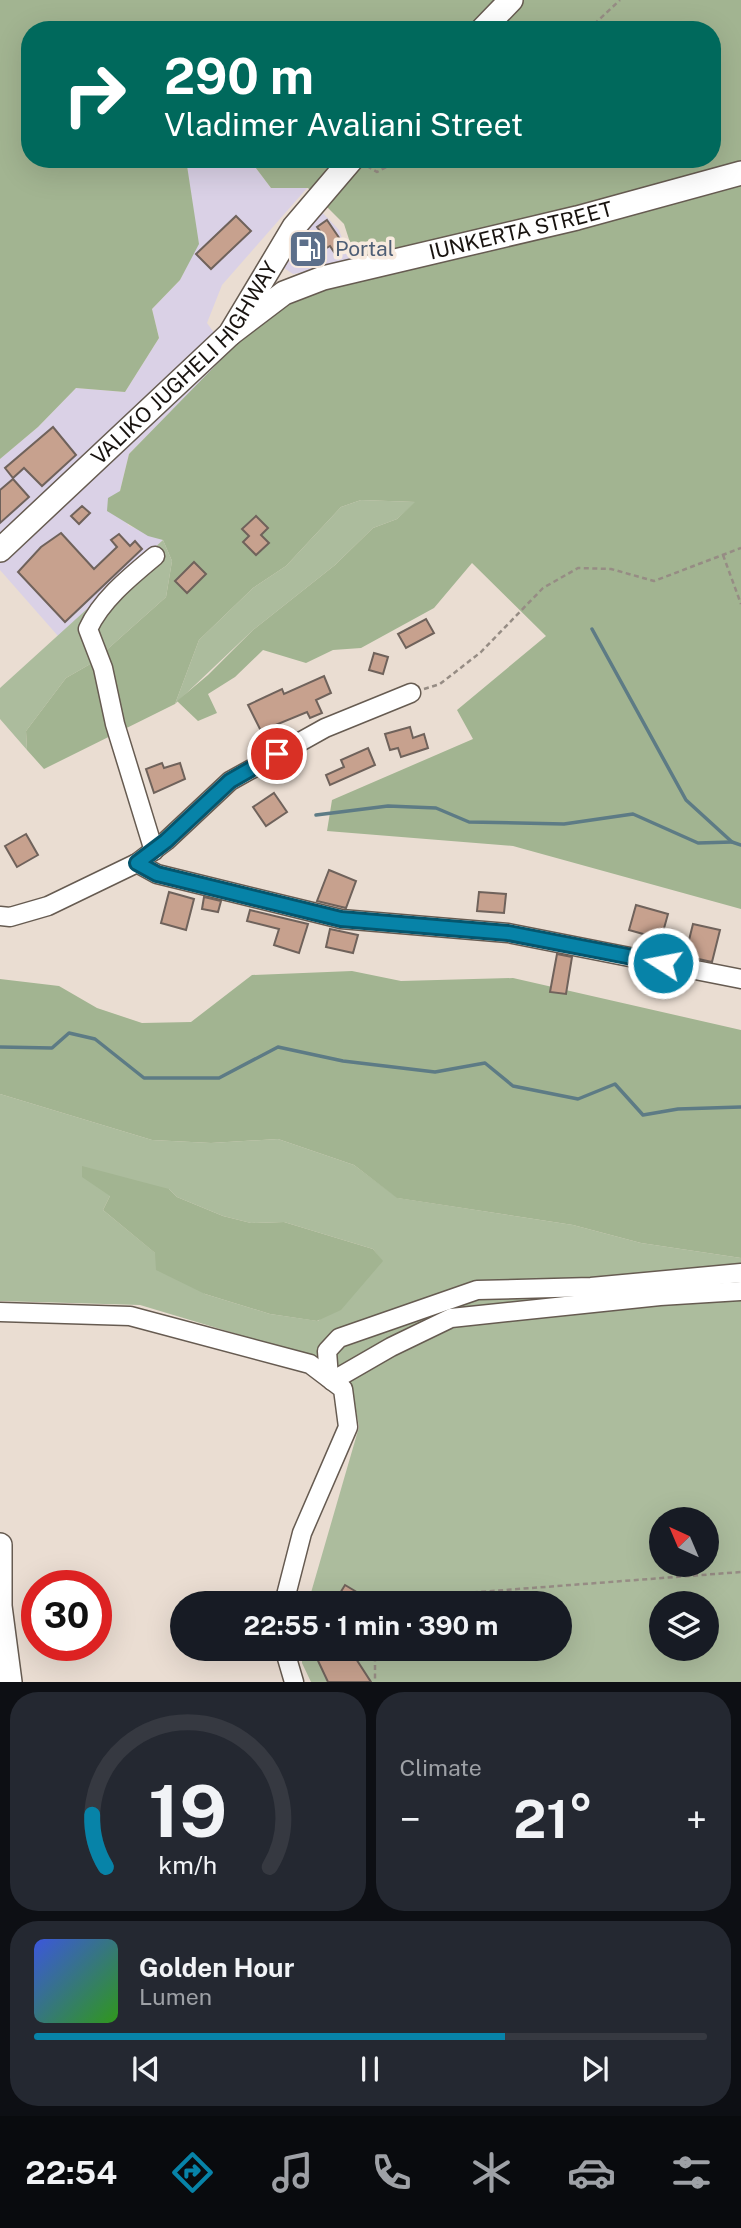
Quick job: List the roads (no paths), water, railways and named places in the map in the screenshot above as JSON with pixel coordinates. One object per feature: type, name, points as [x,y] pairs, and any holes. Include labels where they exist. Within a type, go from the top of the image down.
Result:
[{"type":"main road","points":[[491,21],[511,0]]},
{"type":"main road","name":"VALIKO JUGHELI HIGHWAY","points":[[0,550],[230,334],[294,226],[353,168]]},
{"type":"main road","name":"IUNKERTA STREET","points":[[230,334],[284,293],[323,278],[577,218],[741,173]]},
{"type":"main road","points":[[0,1545],[0,1606],[10,1682]]},
{"type":"street","points":[[154,851],[115,724],[103,668],[88,629],[93,617],[155,556]]},
{"type":"street","points":[[0,916],[10,917],[48,906],[137,863],[154,851],[230,781],[325,728],[411,693]]},
{"type":"street","points":[[137,863],[157,874],[341,919],[508,933],[741,979]]},
{"type":"street","points":[[331,1380],[327,1351],[339,1338],[477,1290],[510,1287],[591,1287],[741,1273]]},
{"type":"street","points":[[331,1380],[451,1318],[660,1296],[741,1292]]},
{"type":"street","points":[[0,1312],[130,1316],[310,1364],[343,1389],[348,1427],[302,1533],[287,1591]]},
{"type":"street","points":[[288,1661],[294,1682]]},
{"type":"waterway","points":[[592,629],[686,800],[732,842],[741,845]]},
{"type":"waterway","points":[[316,815],[388,806],[436,808],[469,822],[564,824],[633,814],[698,843],[732,842]]},
{"type":"waterway","points":[[0,1047],[52,1048],[69,1033],[95,1039],[144,1078],[219,1078],[278,1047],[343,1061],[435,1072],[485,1063],[513,1086],[578,1099],[615,1084],[643,1115],[678,1109],[741,1107]]},
{"type":"place","name":"Portal","points":[[308,249]]}]
